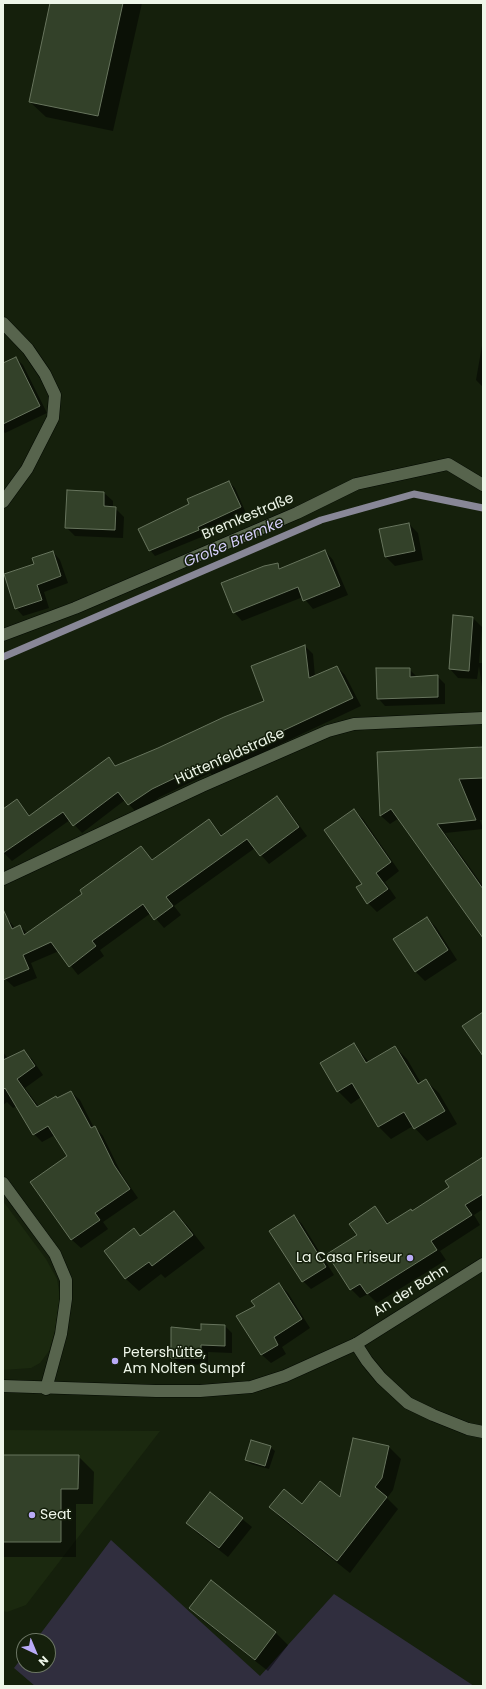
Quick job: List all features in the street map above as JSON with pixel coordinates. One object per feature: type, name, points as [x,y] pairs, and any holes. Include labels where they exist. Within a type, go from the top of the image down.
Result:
[{"type":"street","points":[[3,323],[28,349],[45,374],[55,395],[53,418],[27,469],[3,502]]},
{"type":"street","name":"Bremkestraße","points":[[3,635],[75,608],[297,513],[356,484],[448,464],[483,485]]},
{"type":"street","name":"Hüttenfeldstraße","points":[[3,879],[202,786],[328,731],[354,724],[483,718]]},
{"type":"street","points":[[3,1183],[54,1254],[66,1280],[66,1300],[61,1334],[46,1389]]},
{"type":"street","name":"An der Bahn","points":[[3,1386],[46,1389],[200,1391],[250,1387],[285,1376],[356,1344],[483,1264]]},
{"type":"street","points":[[356,1344],[367,1361],[408,1403],[433,1416],[468,1429],[483,1432]]},
{"type":"shaded area","points":[[3,1201],[46,1259],[57,1279],[60,1297],[55,1331],[49,1351],[40,1363],[31,1368],[3,1370]]},
{"type":"shaded area","points":[[3,1430],[160,1431],[26,1605],[7,1612],[3,1611]]},
{"type":"shaded area","points":[[111,1540],[260,1676],[334,1594],[474,1686],[35,1686],[20,1673],[56,1673],[56,1633],[41,1633]]},
{"type":"building","points":[[50,3],[123,3],[98,116],[29,102]]},
{"type":"building","points":[[16,357],[40,406],[3,424],[3,363]]},
{"type":"building","points":[[229,481],[241,507],[198,527],[199,530],[149,551],[138,529],[189,504],[187,499]]},
{"type":"building","points":[[67,490],[104,492],[104,506],[116,507],[115,530],[65,528]]},
{"type":"building","points":[[409,523],[415,551],[385,557],[379,529]]},
{"type":"building","points":[[325,550],[340,586],[303,601],[298,587],[233,613],[221,583],[264,566],[278,563],[279,569]]},
{"type":"building","points":[[53,551],[61,576],[37,585],[42,600],[15,609],[4,574],[34,564],[32,558]]},
{"type":"building","points":[[453,615],[473,617],[469,671],[449,669]]},
{"type":"building","points":[[305,645],[309,678],[337,666],[353,698],[203,768],[202,765],[152,789],[128,805],[118,792],[73,826],[63,812],[3,853],[3,809],[17,799],[29,816],[109,757],[115,766],[158,748],[224,717],[264,701],[251,666]]},
{"type":"building","points":[[376,668],[410,668],[410,677],[438,675],[438,697],[377,699]]},
{"type":"building","points":[[483,747],[483,778],[459,779],[476,820],[437,824],[483,889],[483,938],[391,809],[380,816],[377,752]]},
{"type":"building","points":[[277,796],[299,827],[260,856],[247,839],[166,897],[173,906],[154,920],[143,904],[92,941],[96,946],[69,967],[51,942],[23,955],[29,969],[3,980],[3,909],[12,929],[20,925],[24,935],[82,894],[80,890],[141,846],[152,860],[209,819],[221,836]]},
{"type":"building","points":[[354,809],[391,862],[376,873],[388,889],[367,904],[356,887],[362,884],[324,830]]},
{"type":"building","points":[[427,917],[448,950],[415,972],[393,939]]},
{"type":"building","points":[[483,1012],[483,1056],[462,1026]]},
{"type":"building","points":[[354,1043],[366,1063],[395,1046],[418,1084],[426,1079],[445,1111],[414,1129],[404,1112],[378,1127],[352,1083],[337,1092],[320,1063]]},
{"type":"building","points":[[24,1050],[35,1066],[17,1079],[37,1107],[56,1096],[57,1098],[71,1091],[91,1128],[95,1126],[114,1165],[130,1189],[95,1213],[100,1220],[71,1240],[30,1182],[67,1156],[48,1126],[33,1135],[5,1088],[3,1090],[3,1060]]},
{"type":"building","points":[[483,1157],[483,1194],[465,1205],[472,1215],[431,1241],[437,1250],[367,1294],[360,1284],[350,1290],[327,1254],[357,1235],[349,1224],[375,1206],[387,1224],[411,1209],[412,1211],[449,1187],[445,1181]]},
{"type":"building","points":[[174,1211],[193,1235],[152,1266],[149,1262],[125,1279],[104,1251],[134,1228],[140,1236]]},
{"type":"building","points":[[294,1215],[326,1267],[302,1282],[269,1231]]},
{"type":"building","points":[[279,1283],[302,1319],[274,1337],[278,1345],[261,1355],[236,1316],[255,1306],[251,1301]]},
{"type":"building","points":[[201,1324],[225,1325],[225,1346],[201,1345],[201,1358],[171,1358],[171,1327],[201,1330]]},
{"type":"building","points":[[353,1438],[389,1446],[382,1478],[375,1487],[387,1497],[337,1561],[269,1507],[284,1489],[302,1504],[320,1481],[340,1497]]},
{"type":"building","points":[[251,1440],[271,1446],[265,1466],[245,1460]]},
{"type":"building","name":"Seat","points":[[3,1455],[79,1455],[78,1489],[61,1489],[61,1542],[3,1542]]},
{"type":"building","points":[[210,1492],[243,1518],[219,1548],[186,1523]]},
{"type":"building","points":[[211,1580],[276,1632],[255,1660],[189,1608]]},
{"type":"waterway","name":"Große Bremke","points":[[3,657],[321,520],[414,494],[483,508]]},
{"type":"place","name":"La Casa Friseur","points":[[410,1258]]},
{"type":"place","name":"Petershütte, Am Nolten Sumpf","points":[[115,1361]]},
{"type":"place","name":"Seat","points":[[32,1515]]}]
